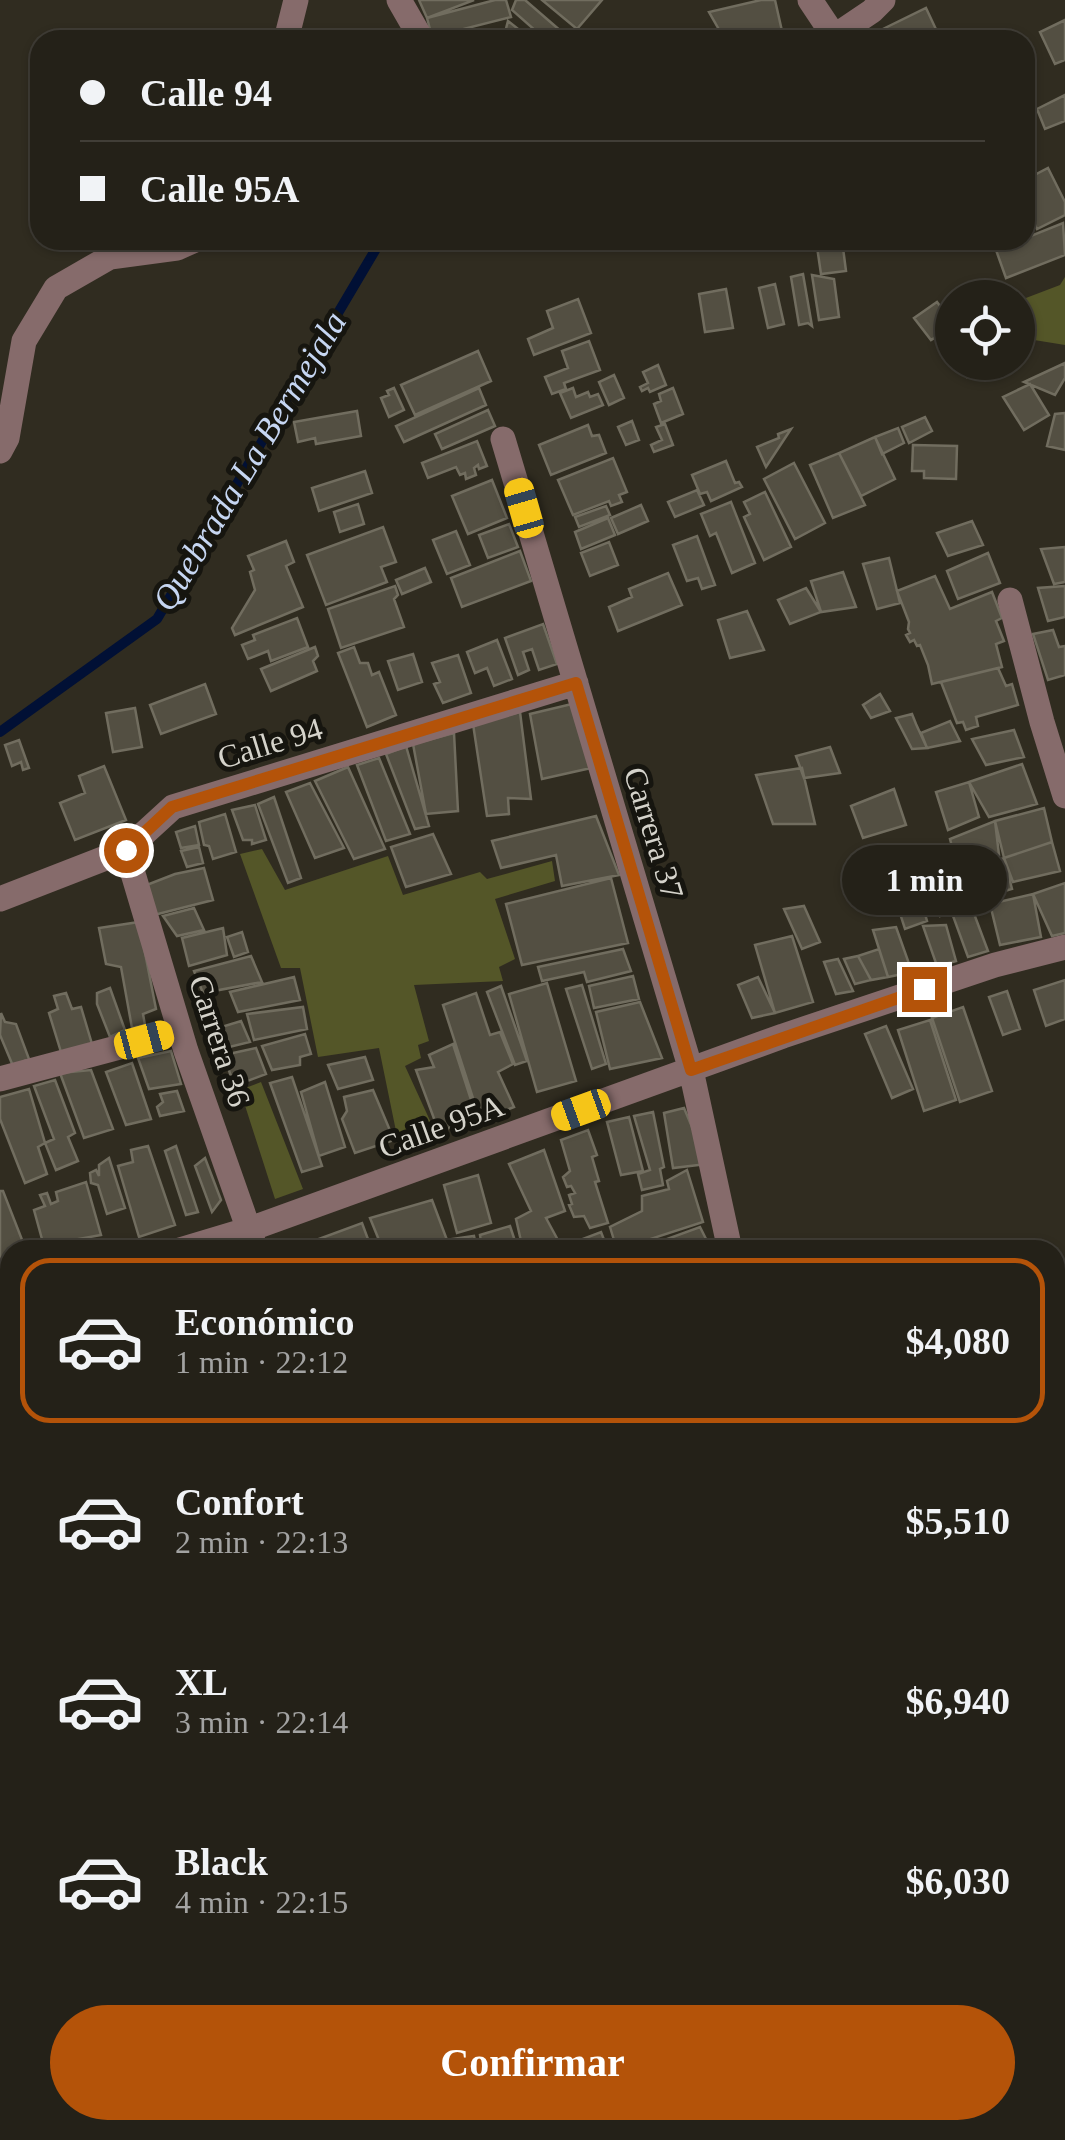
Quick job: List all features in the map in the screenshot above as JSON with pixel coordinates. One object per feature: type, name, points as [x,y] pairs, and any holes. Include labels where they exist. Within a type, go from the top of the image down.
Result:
[{"type":"street","points":[[288,30],[296,0]]},
{"type":"street","points":[[400,0],[416,30]]},
{"type":"street","points":[[810,0],[827,30]]},
{"type":"street","points":[[843,30],[883,0]]},
{"type":"street","points":[[0,451],[7,438],[24,341],[56,288],[110,257],[162,250]]},
{"type":"street","name":"Carrera 37","points":[[503,438],[691,1070],[728,1240]]},
{"type":"street","points":[[1010,600],[1065,796]]},
{"type":"street","name":"Calle 94","points":[[0,898],[126,850],[172,807],[576,683]]},
{"type":"street","name":"Carrera 36","points":[[126,850],[180,1031],[253,1240]]},
{"type":"street","name":"Calle 95A","points":[[253,1240],[782,1036],[995,965],[1065,947]]},
{"type":"street","points":[[0,1079],[180,1031]]},
{"type":"green space","points":[[1065,277],[1065,345],[1035,340],[1035,295],[1060,285]]},
{"type":"green space","points":[[262,849],[285,890],[388,856],[403,895],[480,872],[487,879],[552,861],[555,881],[495,899],[515,959],[499,967],[503,981],[414,985],[429,1041],[418,1045],[421,1058],[405,1066],[432,1125],[397,1136],[379,1048],[318,1057],[300,968],[281,968],[240,854]]},
{"type":"green space","points":[[261,1082],[303,1189],[275,1199],[240,1090]]},
{"type":"building","points":[[419,0],[474,0],[427,18]]},
{"type":"building","points":[[495,0],[506,0],[511,17],[460,30],[430,30],[427,18]]},
{"type":"building","points":[[516,0],[525,0],[560,30],[535,30],[512,10]]},
{"type":"building","points":[[542,0],[602,0],[577,29]]},
{"type":"building","points":[[775,0],[782,30],[719,30],[709,12]]},
{"type":"building","points":[[926,8],[936,30],[884,30]]},
{"type":"building","points":[[1065,20],[1065,60],[1055,64],[1040,32]]},
{"type":"building","points":[[1065,95],[1065,121],[1045,129],[1037,109]]},
{"type":"building","points":[[1048,168],[1065,202],[1065,215],[1037,229],[1035,225],[1035,175]]},
{"type":"building","points":[[1063,223],[1065,255],[1006,278],[996,250],[1035,250],[1035,234]]},
{"type":"building","points":[[817,250],[843,250],[846,271],[821,274]]},
{"type":"building","points":[[803,274],[812,326],[799,325],[791,277]]},
{"type":"building","points":[[812,275],[834,279],[839,317],[819,320]]},
{"type":"building","points":[[775,284],[784,324],[768,328],[759,288]]},
{"type":"building","points":[[726,289],[733,328],[705,332],[699,294]]},
{"type":"building","points":[[578,299],[591,333],[534,355],[528,339],[553,328],[547,311]]},
{"type":"building","points":[[935,303],[935,338],[931,340],[914,318]]},
{"type":"building","points":[[589,341],[600,370],[564,383],[566,389],[552,394],[545,377],[568,368],[562,351]]},
{"type":"building","points":[[478,351],[491,381],[415,415],[401,385]]},
{"type":"building","points":[[1065,363],[1065,378],[1055,395],[1024,382]]},
{"type":"building","points":[[658,365],[666,385],[642,391],[640,387],[648,383],[643,372]]},
{"type":"building","points":[[614,375],[624,398],[609,405],[599,382]]},
{"type":"building","points":[[1030,384],[1049,415],[1024,430],[1003,397]]},
{"type":"building","points":[[394,388],[404,410],[389,417],[381,398]]},
{"type":"building","points":[[479,388],[486,405],[404,442],[396,426]]},
{"type":"building","points":[[573,388],[576,397],[588,392],[590,397],[598,394],[603,405],[571,418],[560,393]]},
{"type":"building","points":[[673,388],[683,414],[661,423],[654,404],[661,401],[659,394]]},
{"type":"building","points":[[488,410],[495,426],[442,449],[435,434]]},
{"type":"building","points":[[357,411],[361,436],[316,444],[315,438],[298,442],[294,422]]},
{"type":"building","points":[[1065,413],[1065,450],[1047,446],[1055,414]]},
{"type":"building","points":[[925,417],[932,431],[909,443],[902,427]]},
{"type":"building","points":[[632,421],[639,440],[626,445],[618,427]]},
{"type":"building","points":[[665,424],[673,445],[654,452],[651,445],[662,440],[656,427]]},
{"type":"building","points":[[588,425],[592,436],[599,435],[606,453],[551,475],[539,445]]},
{"type":"building","points":[[898,428],[904,443],[882,454],[875,437]]},
{"type":"building","points":[[791,429],[766,467],[757,447]]},
{"type":"building","points":[[875,437],[895,479],[861,496],[839,453]]},
{"type":"building","points":[[477,441],[487,466],[474,468],[476,475],[466,479],[465,473],[460,475],[456,467],[428,478],[422,463]]},
{"type":"building","points":[[913,445],[957,446],[956,479],[924,478],[924,471],[912,471]]},
{"type":"building","points":[[839,453],[865,505],[833,518],[810,465]]},
{"type":"building","points":[[613,458],[627,492],[619,495],[622,502],[611,506],[609,501],[573,515],[558,480]]},
{"type":"building","points":[[726,461],[735,483],[742,487],[711,501],[707,492],[700,494],[692,475]]},
{"type":"building","points":[[794,463],[825,523],[795,539],[764,479]]},
{"type":"building","points":[[365,471],[372,493],[319,511],[312,488]]},
{"type":"building","points":[[492,480],[507,518],[468,534],[452,496]]},
{"type":"building","points":[[697,490],[704,505],[675,517],[668,502]]},
{"type":"building","points":[[765,492],[791,547],[764,560],[744,517],[750,514],[744,502]]},
{"type":"building","points":[[731,502],[755,563],[732,573],[716,533],[710,536],[701,514]]},
{"type":"building","points":[[358,504],[364,524],[340,532],[334,512]]},
{"type":"building","points":[[641,505],[648,521],[618,534],[611,518]]},
{"type":"building","points":[[606,506],[610,515],[579,527],[575,517]]},
{"type":"building","points":[[608,518],[615,535],[581,549],[575,532]]},
{"type":"building","points":[[972,521],[983,545],[948,556],[937,533]]},
{"type":"building","points":[[509,524],[518,547],[488,558],[479,535]]},
{"type":"building","points":[[383,527],[396,562],[381,567],[387,582],[326,605],[307,555]]},
{"type":"building","points":[[456,531],[470,565],[447,574],[433,540]]},
{"type":"building","points":[[697,536],[715,585],[702,589],[698,578],[687,581],[673,545]]},
{"type":"building","points":[[286,541],[294,562],[286,566],[303,607],[235,635],[232,628],[255,590],[250,572],[254,570],[248,556]]},
{"type":"building","points":[[609,542],[618,565],[590,576],[581,553]]},
{"type":"building","points":[[1065,547],[1065,582],[1054,584],[1041,549]]},
{"type":"building","points":[[520,551],[531,581],[462,607],[451,578]]},
{"type":"building","points":[[988,553],[1000,583],[958,599],[947,571]]},
{"type":"building","points":[[889,558],[900,603],[877,609],[863,564]]},
{"type":"building","points":[[425,568],[431,582],[402,594],[396,580]]},
{"type":"building","points":[[843,572],[856,607],[821,612],[811,581]]},
{"type":"building","points":[[668,573],[682,605],[618,631],[609,607],[632,597],[629,589]]},
{"type":"building","points":[[935,576],[950,609],[992,592],[1002,618],[996,621],[1004,641],[996,644],[1002,667],[932,684],[920,645],[914,640],[910,642],[906,635],[910,633],[909,622],[897,591]]},
{"type":"building","points":[[395,586],[398,595],[394,599],[404,627],[341,648],[328,609]]},
{"type":"building","points":[[1065,586],[1065,617],[1048,621],[1038,588]]},
{"type":"building","points":[[806,588],[821,612],[790,624],[778,600]]},
{"type":"building","points":[[747,611],[764,650],[730,658],[718,620]]},
{"type":"building","points":[[297,618],[308,647],[271,661],[268,651],[248,659],[242,645],[255,640],[253,635]]},
{"type":"building","points":[[543,624],[557,664],[539,670],[532,649],[523,652],[529,670],[518,675],[505,638]]},
{"type":"building","points":[[1053,630],[1059,647],[1065,646],[1065,675],[1048,680],[1033,634]]},
{"type":"building","points":[[497,640],[512,679],[494,686],[487,668],[475,673],[467,652]]},
{"type":"building","points":[[315,647],[318,656],[313,661],[317,671],[271,691],[261,669]]},
{"type":"building","points":[[354,647],[360,663],[368,663],[372,675],[379,672],[396,715],[367,727],[338,653]]},
{"type":"building","points":[[413,654],[422,682],[398,690],[388,661]]},
{"type":"building","points":[[458,655],[471,693],[443,703],[434,684],[440,682],[432,663]]},
{"type":"building","points":[[998,668],[1006,686],[1012,684],[1018,705],[976,717],[978,726],[966,730],[963,722],[957,723],[941,682]]},
{"type":"building","points":[[205,684],[216,714],[161,734],[150,705]]},
{"type":"building","points":[[880,694],[890,711],[871,718],[863,705]]},
{"type":"building","points":[[576,703],[591,768],[542,779],[530,714]]},
{"type":"building","points":[[135,708],[142,747],[113,752],[106,713]]},
{"type":"building","points":[[520,712],[531,799],[508,798],[509,814],[487,816],[473,724]]},
{"type":"building","points":[[912,714],[927,748],[912,749],[896,718]]},
{"type":"building","points":[[950,721],[960,741],[927,748],[921,733]]},
{"type":"building","points":[[1014,730],[1024,757],[986,765],[972,739]]},
{"type":"building","points":[[454,733],[458,811],[426,814],[413,744]]},
{"type":"building","points":[[19,740],[29,768],[23,770],[21,762],[12,766],[5,745]]},
{"type":"building","points":[[406,746],[429,826],[415,829],[386,754]]},
{"type":"building","points":[[830,747],[840,773],[804,778],[796,756]]},
{"type":"building","points":[[379,758],[410,834],[386,841],[357,765]]},
{"type":"building","points":[[1022,764],[1037,804],[989,817],[969,782]]},
{"type":"building","points":[[104,766],[126,820],[75,840],[60,803],[85,793],[79,776]]},
{"type":"building","points":[[348,767],[385,849],[354,859],[315,781]]},
{"type":"building","points":[[802,768],[815,824],[773,824],[756,775]]},
{"type":"building","points":[[969,782],[979,817],[948,830],[936,792]]},
{"type":"building","points":[[310,783],[344,848],[315,858],[286,792]]},
{"type":"building","points":[[894,789],[906,825],[863,838],[851,806]]},
{"type":"building","points":[[274,797],[301,878],[288,883],[258,804]]},
{"type":"building","points":[[255,805],[266,840],[252,844],[252,840],[243,840],[232,810]]},
{"type":"building","points":[[1044,808],[1052,842],[1004,858],[995,821]]},
{"type":"building","points":[[225,814],[236,852],[213,859],[209,846],[204,845],[199,822]]},
{"type":"building","points":[[596,816],[619,875],[562,886],[556,855],[501,868],[492,841]]},
{"type":"building","points":[[995,821],[999,855],[957,866],[950,839]]},
{"type":"building","points":[[195,826],[199,845],[181,848],[176,832]]},
{"type":"building","points":[[433,834],[451,874],[406,887],[391,847]]},
{"type":"building","points":[[1052,842],[1060,871],[1013,882],[1004,858]]},
{"type":"building","points":[[199,847],[203,863],[187,867],[181,851]]},
{"type":"building","points":[[1004,858],[1012,889],[981,898],[969,869]]},
{"type":"building","points":[[204,868],[213,900],[154,915],[144,886]]},
{"type":"building","points":[[611,878],[628,943],[522,965],[506,904]]},
{"type":"building","points":[[1065,883],[1065,933],[1052,936],[1033,894]]},
{"type":"building","points":[[944,885],[955,909],[940,916],[930,893]]},
{"type":"building","points":[[918,889],[927,921],[905,929],[894,895]]},
{"type":"building","points":[[1033,894],[1041,937],[1000,945],[990,904]]},
{"type":"building","points":[[804,906],[820,942],[802,949],[784,909]]},
{"type":"building","points":[[194,908],[204,930],[177,936],[163,916]]},
{"type":"building","points":[[973,911],[988,951],[968,957],[953,916]]},
{"type":"building","points":[[139,922],[156,1009],[143,1014],[145,1025],[132,1028],[121,967],[106,964],[99,928]]},
{"type":"building","points":[[946,925],[956,961],[937,966],[923,926]]},
{"type":"building","points":[[896,927],[912,972],[888,977],[873,930]]},
{"type":"building","points":[[223,928],[227,955],[189,966],[182,938]]},
{"type":"building","points":[[242,932],[248,952],[234,957],[227,937]]},
{"type":"building","points":[[792,936],[813,1002],[775,1013],[755,945]]},
{"type":"building","points":[[623,949],[631,971],[587,982],[584,972],[542,981],[538,967]]},
{"type":"building","points":[[879,949],[888,977],[871,980],[858,956]]},
{"type":"building","points":[[251,956],[262,982],[203,993],[194,971]]},
{"type":"building","points":[[858,956],[871,980],[855,984],[844,959]]},
{"type":"building","points":[[838,959],[853,991],[836,994],[824,962]]},
{"type":"building","points":[[633,976],[639,999],[594,1008],[589,986]]},
{"type":"building","points":[[294,977],[300,1000],[238,1012],[230,992]]},
{"type":"building","points":[[758,977],[775,1013],[752,1018],[738,985]]},
{"type":"building","points":[[1065,980],[1065,1019],[1046,1026],[1034,990]]},
{"type":"building","points":[[547,983],[576,1081],[537,1092],[509,994]]},
{"type":"building","points":[[582,985],[606,1064],[592,1069],[566,989]]},
{"type":"building","points":[[501,986],[527,1061],[515,1065],[487,992]]},
{"type":"building","points":[[110,988],[125,1030],[110,1037],[97,1004],[97,993]]},
{"type":"building","points":[[1007,991],[1020,1029],[1003,1035],[989,997]]},
{"type":"building","points":[[66,993],[72,1009],[81,1007],[92,1044],[61,1052],[49,1013],[58,1009],[54,996]]},
{"type":"building","points":[[476,993],[490,1035],[500,1032],[513,1064],[498,1072],[514,1107],[480,1120],[443,1005]]},
{"type":"building","points":[[640,1002],[662,1058],[610,1069],[596,1012]]},
{"type":"building","points":[[303,1007],[307,1029],[254,1040],[247,1014]]},
{"type":"building","points":[[963,1007],[992,1091],[960,1102],[932,1018]]},
{"type":"building","points":[[1,1013],[5,1022],[16,1024],[29,1059],[13,1066],[0,1035]]},
{"type":"building","points":[[930,1020],[956,1100],[924,1111],[898,1030]]},
{"type":"building","points":[[241,1021],[250,1042],[225,1048],[218,1028]]},
{"type":"building","points":[[886,1026],[913,1089],[892,1098],[865,1034]]},
{"type":"building","points":[[305,1034],[311,1054],[300,1057],[300,1065],[272,1070],[262,1046]]},
{"type":"building","points":[[453,1044],[475,1112],[453,1119],[454,1126],[439,1132],[416,1070],[434,1067],[429,1055]]},
{"type":"building","points":[[256,1048],[266,1074],[234,1086],[224,1055]]},
{"type":"building","points":[[171,1051],[181,1084],[149,1089],[138,1058]]},
{"type":"building","points":[[365,1057],[373,1080],[338,1089],[328,1065]]},
{"type":"building","points":[[132,1063],[151,1119],[126,1125],[106,1072]]},
{"type":"building","points":[[91,1070],[113,1129],[84,1138],[60,1073]]},
{"type":"building","points":[[292,1077],[322,1166],[302,1172],[270,1083]]},
{"type":"building","points":[[55,1080],[75,1133],[68,1137],[78,1161],[56,1170],[45,1143],[54,1139],[34,1086]]},
{"type":"building","points":[[325,1082],[345,1147],[319,1156],[301,1092]]},
{"type":"building","points":[[29,1089],[45,1143],[38,1147],[47,1174],[25,1183],[0,1119],[0,1097]]},
{"type":"building","points":[[373,1090],[394,1140],[355,1153],[342,1119],[347,1111],[344,1097]]},
{"type":"building","points":[[177,1091],[184,1111],[160,1116],[160,1094]]},
{"type":"building","points":[[684,1108],[707,1164],[673,1168],[664,1113]]},
{"type":"building","points":[[653,1112],[664,1167],[660,1169],[663,1185],[642,1190],[638,1174],[650,1170],[634,1116]]},
{"type":"building","points":[[629,1117],[643,1171],[621,1175],[607,1122]]},
{"type":"building","points":[[588,1130],[597,1155],[592,1157],[599,1181],[595,1182],[608,1223],[590,1228],[584,1216],[574,1217],[569,1205],[569,1195],[575,1193],[563,1177],[570,1171],[561,1140]]},
{"type":"building","points":[[148,1146],[175,1225],[139,1237],[118,1166],[133,1162],[131,1150]]},
{"type":"building","points":[[176,1146],[198,1212],[186,1215],[165,1151]]},
{"type":"building","points":[[544,1150],[565,1211],[546,1218],[558,1240],[521,1240],[516,1219],[531,1211],[509,1164]]},
{"type":"building","points":[[109,1158],[125,1208],[107,1214],[90,1173],[96,1170],[99,1176],[99,1165]]},
{"type":"building","points":[[205,1158],[221,1200],[212,1212],[195,1166]]},
{"type":"building","points":[[687,1170],[703,1222],[648,1240],[614,1240],[610,1227],[642,1211],[642,1196],[669,1189],[667,1181]]},
{"type":"building","points":[[478,1175],[491,1223],[457,1233],[444,1185]]},
{"type":"building","points":[[86,1182],[101,1235],[42,1240],[34,1210],[45,1206],[40,1195],[47,1193],[51,1204],[58,1201],[56,1192]]},
{"type":"building","points":[[0,1191],[3,1191],[22,1240],[0,1240]]},
{"type":"building","points":[[432,1200],[447,1240],[379,1240],[370,1218]]},
{"type":"building","points":[[362,1223],[368,1240],[316,1240]]},
{"type":"building","points":[[510,1226],[515,1240],[481,1240],[480,1235]]},
{"type":"building","points":[[700,1227],[706,1240],[664,1240]]},
{"type":"building","points":[[601,1232],[604,1240],[580,1240]]},
{"type":"waterway","name":"Quebrada La Bermejala","points":[[0,732],[157,619],[375,250]]},
{"type":"route","points":[[126,850],[172,807],[576,683],[691,1070],[924,989]]}]
